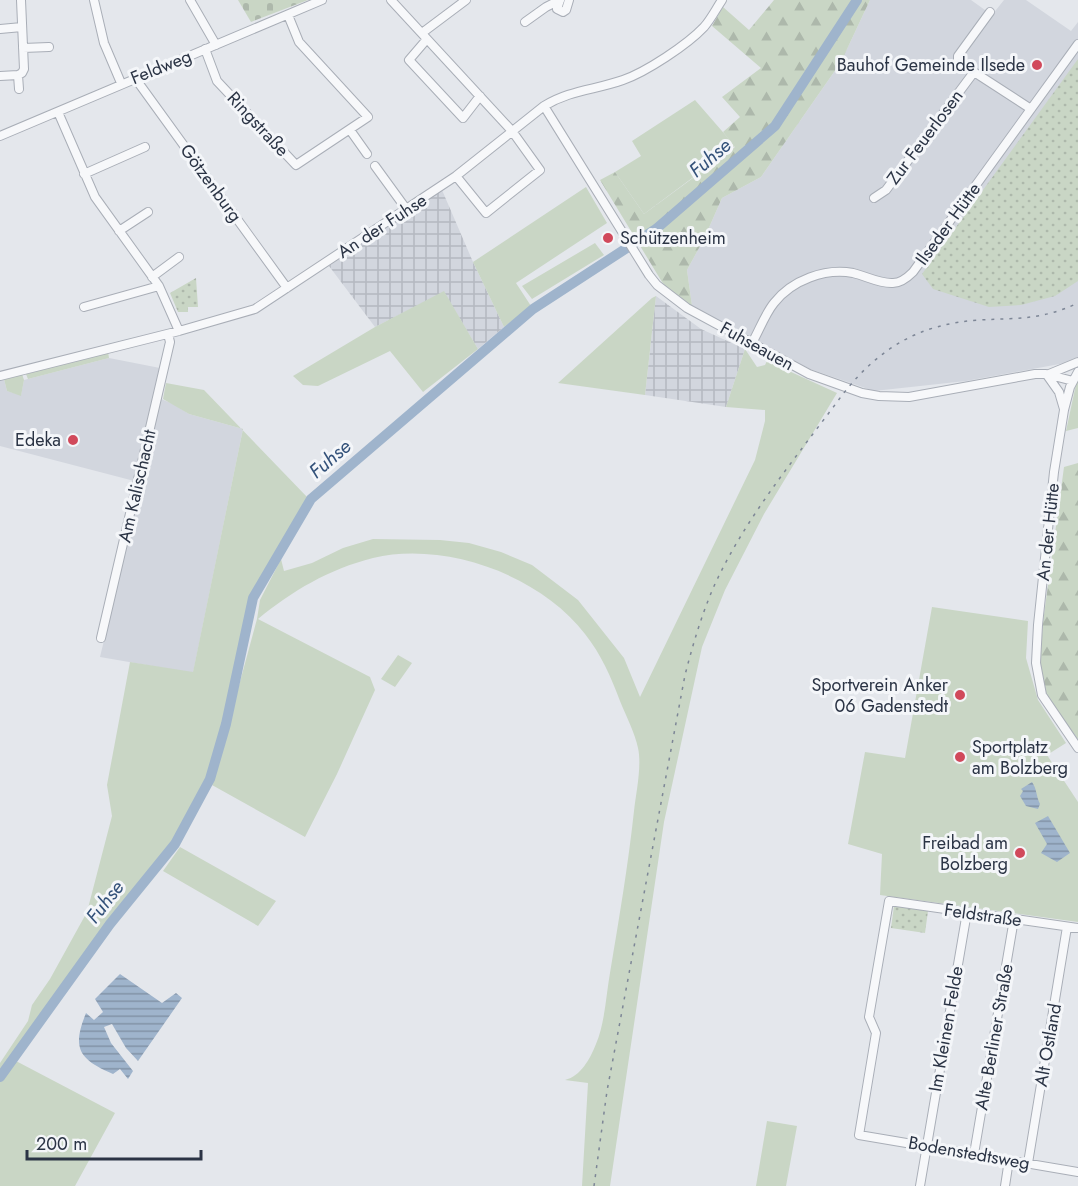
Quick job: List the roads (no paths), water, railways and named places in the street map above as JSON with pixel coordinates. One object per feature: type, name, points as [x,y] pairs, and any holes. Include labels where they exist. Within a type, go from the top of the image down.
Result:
[{"type":"street","points":[[0,76],[18,75],[24,69],[21,0]]},
{"type":"street","points":[[94,0],[104,42],[121,83]]},
{"type":"street","points":[[190,0],[216,45]]},
{"type":"street","name":"Feldweg","points":[[0,136],[322,0]]},
{"type":"street","points":[[391,0],[512,131],[540,170],[486,213],[456,176]]},
{"type":"street","points":[[466,0],[425,36],[409,60],[463,118],[480,96]]},
{"type":"street","points":[[560,0],[557,9],[563,12],[569,0]]},
{"type":"street","points":[[525,22],[560,0]]},
{"type":"street","name":"An der Fuhse","points":[[0,376],[168,334],[255,309],[456,176],[544,106],[559,97],[621,81],[641,73],[695,36],[711,19],[722,0]]},
{"type":"street","name":"Zur Feuerlosen","points":[[990,12],[957,60],[1031,109]]},
{"type":"street","name":"Ringstraße","points":[[205,49],[217,81],[296,165],[368,117],[299,42],[288,15]]},
{"type":"street","points":[[0,29],[22,27]]},
{"type":"street","name":"Ilseder Hütte","points":[[752,344],[774,303],[803,281],[822,273],[853,273],[893,283],[905,280],[1078,44]]},
{"type":"street","points":[[23,48],[49,47]]},
{"type":"street","name":"Zur Feuerlosen","points":[[874,198],[886,190],[974,72]]},
{"type":"street","points":[[18,75],[19,89]]},
{"type":"street","name":"Götzenburg","points":[[135,78],[287,288]]},
{"type":"street","name":"Fuhseauen","points":[[544,106],[657,285],[687,309],[809,374],[862,393],[909,397],[1035,374],[1046,374],[1073,381]]},
{"type":"street","points":[[58,112],[95,197],[159,286],[179,331]]},
{"type":"street","points":[[350,130],[367,154]]},
{"type":"street","points":[[84,174],[145,147]]},
{"type":"street","points":[[375,166],[407,210]]},
{"type":"street","points":[[119,231],[148,212]]},
{"type":"street","points":[[152,276],[179,257]]},
{"type":"street","points":[[84,307],[159,286]]},
{"type":"street","name":"Am Kalischacht","points":[[101,638],[171,342],[168,334]]},
{"type":"street","points":[[1064,410],[1059,392],[1046,374],[1078,362]]},
{"type":"street","name":"An der Hütte","points":[[1078,372],[1064,410],[1054,472],[1036,663],[1042,695],[1078,748]]},
{"type":"street","name":"Feldstraße","points":[[859,1134],[876,1033],[869,1017],[889,901],[1078,928]]},
{"type":"street","name":"Im Kleinen Felde","points":[[920,1186],[967,912]]},
{"type":"street","name":"Alte Berliner Straße","points":[[974,1154],[1014,919]]},
{"type":"street","name":"Alt Ostland","points":[[1028,1163],[1067,927]]},
{"type":"street","name":"Bodenstedtsweg","points":[[859,1134],[1078,1172]]},
{"type":"street","points":[[1005,1186],[1010,1160]]},
{"type":"water","points":[[1032,782],[1040,804],[1038,809],[1026,806],[1020,796],[1023,791],[1021,789]]},
{"type":"water","points":[[1048,816],[1070,853],[1057,862],[1041,853],[1047,844],[1035,823]]},
{"type":"water","points":[[120,974],[162,1003],[176,993],[182,998],[138,1061],[126,1048],[112,1024],[104,1027],[111,1043],[133,1071],[128,1079],[120,1069],[113,1074],[92,1063],[85,1057],[79,1044],[79,1035],[86,1013],[94,1020],[103,1012],[95,999]]},
{"type":"waterway","name":"Fuhse","points":[[0,1077],[110,924],[175,844],[210,779],[226,724],[253,598],[311,499],[533,309],[656,229],[775,126],[857,0]]},
{"type":"railway","points":[[594,1186],[607,1091],[685,675],[706,606],[728,559],[774,486],[843,394],[857,377],[887,351],[903,341],[938,327],[958,322],[1053,313],[1078,303]]},
{"type":"place","name":"Bauhof Gemeinde Ilsede","points":[[1037,65]]},
{"type":"place","name":"Schützenheim","points":[[608,238]]},
{"type":"place","name":"Edeka","points":[[73,440]]},
{"type":"place","name":"Sportverein Anker 06 Gadenstedt","points":[[960,695]]},
{"type":"place","name":"Sportplatz am Bolzberg","points":[[960,757]]},
{"type":"place","name":"Freibad am Bolzberg","points":[[1020,853]]}]
